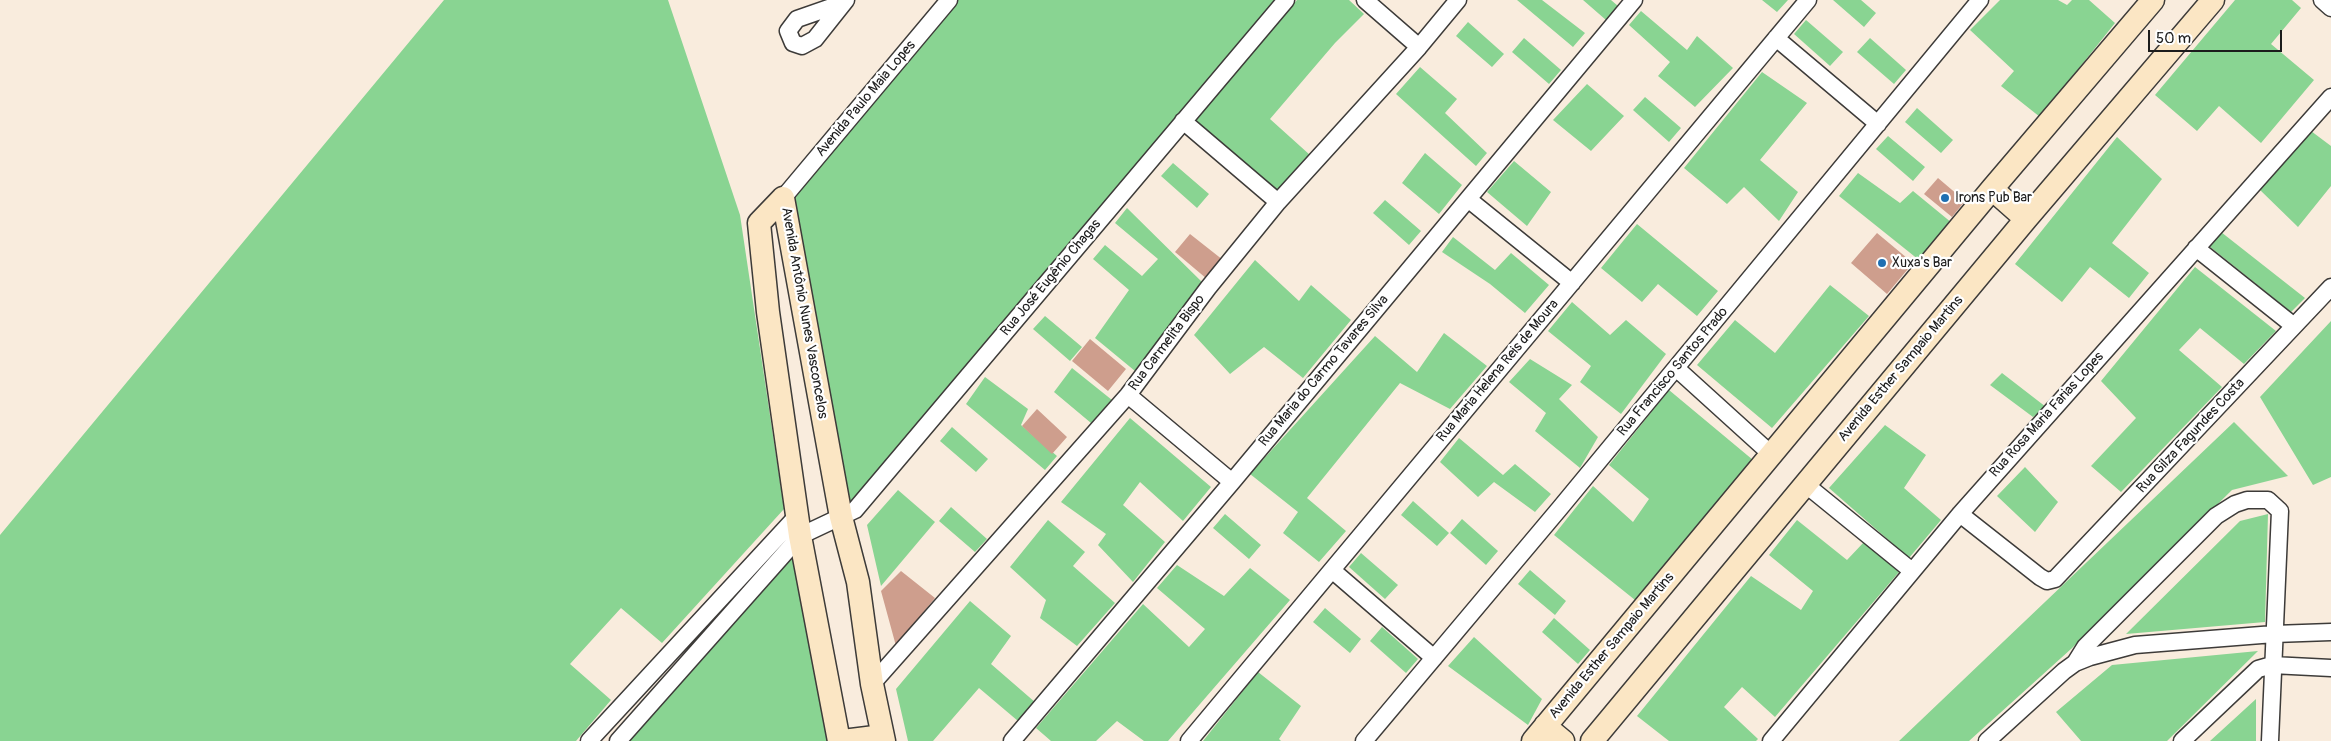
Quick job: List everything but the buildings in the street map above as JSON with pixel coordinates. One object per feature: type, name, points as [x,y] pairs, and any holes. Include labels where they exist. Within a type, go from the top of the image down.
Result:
[{"type":"street","name":"Avenida Paulo Maia Lopes","points":[[782,198],[949,0]]},
{"type":"street","name":"Rua José Eugênio Chagas","points":[[799,526],[841,517],[855,510],[1286,0]]},
{"type":"street","points":[[1365,0],[1419,47]]},
{"type":"street","name":"Rua Carmelita Bispo","points":[[872,684],[1128,395],[1208,288],[1278,202],[1419,47],[1458,0]]},
{"type":"street","name":"Rua Maria do Carmo Tavares Silva","points":[[1021,738],[1634,0]]},
{"type":"street","name":"Rua Maria Helena Reis de Moura","points":[[1189,741],[1808,0]]},
{"type":"street","name":"Rua Francisco Santos Prado","points":[[1364,741],[1980,0]]},
{"type":"street","name":"Avenida Esther Sampaio Martins","points":[[1539,734],[1992,189],[2153,0]]},
{"type":"street","name":"Avenida Esther Sampaio Martins","points":[[1592,741],[2026,219],[2213,0]]},
{"type":"street","points":[[2322,0],[2331,8]]},
{"type":"street","points":[[1776,38],[1878,124]]},
{"type":"street","name":"Rua Rosa Maria Farias Lopes","points":[[1771,741],[1960,514],[2331,96]]},
{"type":"street","points":[[1183,121],[1278,202]]},
{"type":"street","points":[[1992,189],[2026,219]]},
{"type":"street","name":"Avenida Antônio Nunes Vasconcelos","points":[[782,198],[841,517],[858,582],[872,684],[883,738]]},
{"type":"street","name":"Avenida Antônio Nunes Vasconcelos","points":[[782,198],[759,223],[768,312],[799,526],[841,741]]},
{"type":"street","points":[[1468,198],[1572,283]]},
{"type":"street","points":[[2196,248],[2294,326]]},
{"type":"street","name":"Rua Gilza Fagundes Costa","points":[[1960,514],[2040,577],[2047,581],[2055,579],[2331,287]]},
{"type":"street","points":[[1676,368],[1772,455]]},
{"type":"street","points":[[1128,395],[1232,482]]},
{"type":"street","points":[[1806,484],[1912,571]]},
{"type":"street","points":[[1987,741],[2075,663],[2085,647],[2216,516],[2225,509],[2247,500],[2268,500],[2280,511],[2270,741]]},
{"type":"street","points":[[589,741],[799,526]]},
{"type":"street","points":[[618,741],[799,526]]},
{"type":"street","points":[[1332,570],[1434,658]]},
{"type":"street","points":[[2075,663],[2135,645],[2274,634],[2331,632]]},
{"type":"street","points":[[2182,741],[2258,669],[2272,665],[2331,668]]},
{"type":"street","points":[[1539,734],[1563,741]]},
{"type":"street","points":[[841,741],[883,738]]},
{"type":"green space","points":[[444,0],[668,0],[740,215],[784,509],[662,643],[621,608],[570,664],[611,700],[576,741],[0,741],[0,535]]},
{"type":"green space","points":[[949,0],[1286,0],[1193,111],[1297,0],[1349,0],[1364,14],[1335,43],[1270,119],[1310,155],[1278,202],[1183,122],[841,517],[783,198]]},
{"type":"green space","points":[[1517,0],[1542,0],[1585,33],[1573,47]]},
{"type":"green space","points":[[1583,0],[1611,0],[1618,6],[1606,20]]},
{"type":"green space","points":[[1762,0],[1788,0],[1777,12]]},
{"type":"green space","points":[[1833,0],[1861,0],[1876,13],[1864,27]]},
{"type":"green space","points":[[2000,0],[2058,0],[2067,5],[2072,0],[2089,0],[2115,23],[2040,117],[2001,86],[2014,71],[1970,30]]},
{"type":"green space","points":[[2235,0],[2292,0],[2301,8],[2271,44],[2314,80],[2261,143],[2219,106],[2197,131],[2155,95]]},
{"type":"green space","points":[[1641,11],[1687,50],[1697,36],[1733,68],[1695,107],[1658,76],[1670,62],[1629,25]]},
{"type":"green space","points":[[1806,20],[1843,52],[1830,66],[1794,34]]},
{"type":"green space","points":[[1468,22],[1504,54],[1492,67],[1456,36]]},
{"type":"green space","points":[[1524,38],[1561,70],[1549,84],[1512,52]]},
{"type":"green space","points":[[1870,38],[1906,70],[1894,84],[1857,52]]},
{"type":"green space","points":[[1420,67],[1457,99],[1445,113],[1487,153],[1476,166],[1396,94]]},
{"type":"green space","points":[[1762,72],[1807,103],[1760,160],[1798,192],[1779,221],[1744,187],[1727,204],[1684,168]]},
{"type":"green space","points":[[1587,84],[1624,116],[1591,151],[1553,120]]},
{"type":"green space","points":[[1645,97],[1681,128],[1669,142],[1633,110]]},
{"type":"green space","points":[[1917,108],[1953,140],[1941,153],[1905,122]]},
{"type":"green space","points":[[2311,131],[2331,146],[2331,186],[2298,227],[2259,189]]},
{"type":"green space","points":[[1888,136],[1925,167],[1913,181],[1876,149]]},
{"type":"green space","points":[[2117,137],[2162,179],[2112,243],[2149,273],[2129,298],[2090,267],[2062,302],[2015,264]]},
{"type":"green space","points":[[1425,153],[1462,185],[1439,214],[1402,183]]},
{"type":"green space","points":[[1514,161],[1551,192],[1527,226],[1487,192]]},
{"type":"green space","points":[[1173,163],[1209,194],[1197,208],[1161,176]]},
{"type":"green space","points":[[1858,173],[1900,203],[1913,191],[1952,223],[1919,260],[1839,196]]},
{"type":"green space","points":[[1385,200],[1421,231],[1409,245],[1373,213]]},
{"type":"green space","points":[[1127,208],[1204,284],[1135,371],[1095,338],[1129,290],[1093,259],[1105,245],[1142,276],[1158,259],[1115,223]]},
{"type":"green space","points":[[1637,224],[1718,291],[1697,316],[1658,284],[1642,302],[1601,268]]},
{"type":"green space","points":[[2221,232],[2305,298],[2291,312],[2209,246]]},
{"type":"green space","points":[[1453,237],[1495,270],[1511,253],[1549,285],[1525,313],[1490,284],[1442,252]]},
{"type":"green space","points":[[1255,260],[1299,301],[1311,285],[1351,320],[1303,378],[1264,347],[1230,374],[1194,335]]},
{"type":"green space","points":[[2195,267],[2276,331],[2244,364],[2200,328],[2179,350],[2222,387],[2121,492],[2091,466],[2136,418],[2101,381]]},
{"type":"green space","points":[[1830,285],[1869,316],[1772,428],[1697,365],[1735,320],[1775,353]]},
{"type":"green space","points":[[1572,302],[1610,335],[1626,320],[1666,354],[1621,414],[1580,382],[1591,366],[1548,331]]},
{"type":"green space","points":[[1045,316],[1082,347],[1070,361],[1033,329]]},
{"type":"green space","points":[[2331,321],[2331,477],[2313,485],[2260,397]]},
{"type":"green space","points":[[1444,333],[1487,366],[1450,409],[1400,383],[1307,498],[1346,531],[1319,562],[1283,533],[1298,512],[1250,474],[1375,336],[1417,372]]},
{"type":"green space","points":[[1530,359],[1572,385],[1559,399],[1598,437],[1580,468],[1535,431],[1546,413],[1509,382]]},
{"type":"green space","points":[[1072,368],[1112,400],[1091,423],[1054,392]]},
{"type":"green space","points":[[2002,373],[2046,407],[2033,417],[1990,385]]},
{"type":"green space","points":[[985,377],[1028,409],[1021,425],[1057,456],[1045,470],[966,404]]},
{"type":"green space","points":[[1669,390],[1753,460],[1635,600],[1554,535],[1593,486],[1633,522],[1649,499],[1609,465]]},
{"type":"green space","points":[[1130,418],[1211,487],[1183,521],[1140,482],[1123,505],[1165,542],[1133,582],[1098,545],[1106,534],[1061,502]]},
{"type":"green space","points":[[2234,422],[2288,476],[2232,490],[2071,649],[1969,741],[1899,741]]},
{"type":"green space","points":[[1885,425],[1926,455],[1904,488],[1941,520],[1909,558],[1829,488]]},
{"type":"green space","points":[[952,427],[988,459],[976,472],[940,441]]},
{"type":"green space","points":[[1459,438],[1503,475],[1515,464],[1551,494],[1535,512],[1494,482],[1478,497],[1440,462]]},
{"type":"green space","points":[[2025,467],[2058,502],[2035,532],[1997,496]]},
{"type":"green space","points":[[898,490],[935,522],[881,586],[867,525]]},
{"type":"green space","points":[[1413,501],[1449,533],[1437,546],[1401,515]]},
{"type":"green space","points":[[951,507],[987,539],[975,552],[939,521]]},
{"type":"green space","points":[[1225,514],[1261,545],[1249,559],[1213,528]]},
{"type":"green space","points":[[2268,514],[2265,622],[2126,634],[2240,521]]},
{"type":"green space","points":[[1462,519],[1498,551],[1486,565],[1450,533]]},
{"type":"green space","points":[[1048,520],[1085,552],[1073,566],[1115,603],[1077,646],[1040,618],[1046,600],[1010,567]]},
{"type":"green space","points":[[1797,520],[1847,560],[1864,542],[1899,572],[1775,717],[1742,687],[1724,707],[1758,739],[1756,741],[1669,741],[1637,716],[1751,576],[1801,610],[1813,591],[1769,555]]},
{"type":"green space","points":[[800,536],[840,741],[618,741]]},
{"type":"green space","points":[[1361,553],[1398,585],[1385,599],[1349,567]]},
{"type":"green space","points":[[1177,565],[1224,596],[1250,568],[1290,600],[1168,741],[1144,741],[1117,721],[1096,741],[1051,741],[1036,728],[1143,604],[1189,647],[1205,629],[1157,588]]},
{"type":"green space","points":[[1530,570],[1566,601],[1555,615],[1518,584]]},
{"type":"green space","points":[[970,601],[1011,636],[991,664],[1036,703],[1018,721],[979,688],[933,741],[908,741],[896,689]]},
{"type":"green space","points":[[1325,608],[1361,639],[1350,653],[1313,622]]},
{"type":"green space","points":[[1554,618],[1590,650],[1578,664],[1542,632]]},
{"type":"green space","points":[[1382,627],[1418,659],[1406,673],[1370,641]]},
{"type":"green space","points":[[1474,637],[1542,699],[1528,725],[1448,666]]},
{"type":"green space","points":[[2258,651],[2167,741],[2081,741],[2056,712],[2112,665]]},
{"type":"green space","points":[[1258,672],[1301,706],[1279,739],[1281,741],[1203,741]]},
{"type":"green space","points":[[2256,699],[2256,741],[2210,741]]},
{"type":"place","name":"Irons Pub Bar","points":[[1945,198]]},
{"type":"place","name":"Xuxa's Bar","points":[[1882,263]]}]
